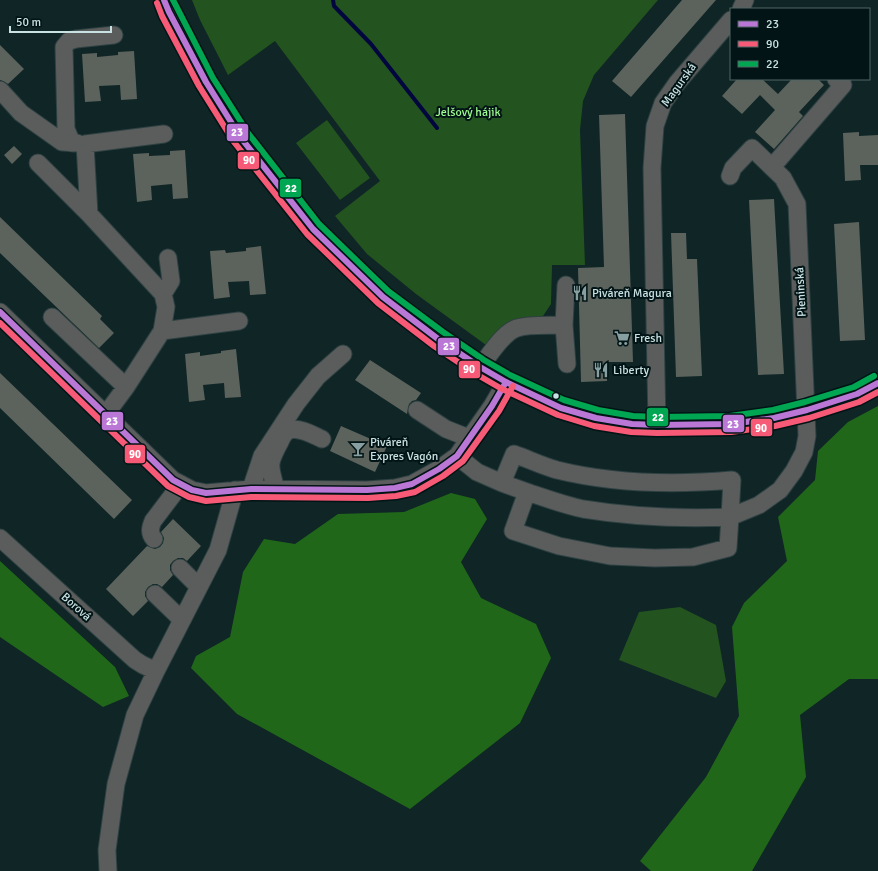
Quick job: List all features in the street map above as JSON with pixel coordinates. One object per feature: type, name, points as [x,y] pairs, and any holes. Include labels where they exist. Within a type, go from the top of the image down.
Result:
[{"type":"street","points":[[164,0],[206,82],[241,138],[313,229],[383,297],[438,339],[480,367],[506,382],[561,408],[596,418],[632,424],[657,425],[731,424],[774,418],[807,410],[857,394],[878,383]]},
{"type":"street","name":"Magurská","points":[[657,425],[652,168],[655,126],[663,103],[670,93],[730,21]]},
{"type":"street","points":[[89,214],[79,144],[66,130],[64,47],[69,41],[76,39],[114,35]]},
{"type":"street","points":[[778,172],[843,86],[837,80]]},
{"type":"street","points":[[0,90],[21,113],[62,142],[79,144],[164,134]]},
{"type":"street","name":"Pieninská","points":[[457,456],[477,472],[527,492],[581,508],[643,517],[687,519],[730,517],[759,505],[780,490],[794,471],[804,452],[807,436],[797,204],[778,172],[752,148],[733,168],[730,176]]},
{"type":"street","points":[[38,163],[89,214],[163,294],[166,307],[162,331],[126,387],[106,414]]},
{"type":"street","points":[[163,294],[171,281],[168,258]]},
{"type":"street","points":[[566,286],[564,325],[567,364]]},
{"type":"street","points":[[0,312],[173,480],[192,490],[206,493],[276,489],[367,490],[396,488],[412,484],[439,469],[457,456],[492,406],[506,382]]},
{"type":"street","points":[[52,317],[126,387]]},
{"type":"street","points":[[162,331],[239,321]]},
{"type":"street","points":[[480,367],[504,337],[515,328],[526,326],[564,325]]},
{"type":"street","points":[[108,871],[107,850],[116,784],[135,715],[218,550],[243,490],[262,456],[296,404],[318,376],[343,354]]},
{"type":"street","points":[[416,410],[446,429],[469,438]]},
{"type":"street","points":[[276,489],[271,470],[271,459],[284,433],[290,430],[298,429],[322,439]]},
{"type":"street","points":[[502,482],[514,454],[557,470],[597,477],[650,482],[697,483],[732,480],[728,548],[693,557],[656,558],[610,556],[559,546],[513,531],[527,492]]},
{"type":"street","points":[[154,539],[150,532],[150,528],[180,484]]},
{"type":"street","name":"Borová","points":[[0,538],[135,660],[156,671]]},
{"type":"street","points":[[180,568],[199,587]]},
{"type":"street","points":[[155,594],[182,620]]},
{"type":"green space","name":"Jelšový hájik","points":[[192,0],[658,0],[594,75],[583,101],[580,130],[585,265],[552,265],[551,304],[541,319],[486,345],[416,294],[367,254],[335,216],[380,181],[275,41],[228,75],[200,20]]},
{"type":"green space","points":[[327,120],[370,178],[340,200],[296,143]]},
{"type":"green space","points":[[878,406],[878,679],[849,679],[800,715],[806,777],[752,871],[651,871],[640,861],[706,777],[739,716],[732,627],[744,603],[787,561],[778,517],[815,480],[818,451],[848,422]]},
{"type":"green space","points":[[451,493],[475,499],[487,519],[461,562],[481,598],[536,624],[551,658],[520,723],[410,809],[237,714],[191,668],[196,656],[230,637],[243,572],[264,539],[295,544],[338,514],[404,512]]},
{"type":"green space","points":[[0,561],[115,667],[129,696],[103,707],[0,637]]},
{"type":"green space","points":[[680,607],[716,625],[726,681],[716,698],[619,660],[639,612]]},
{"type":"building","points":[[682,0],[716,0],[631,97],[612,81]]},
{"type":"building","points":[[0,45],[24,69],[8,84],[0,80]]},
{"type":"building","points":[[134,51],[137,99],[121,100],[120,85],[99,86],[101,101],[85,102],[82,54],[97,53],[97,57],[118,55],[118,52]]},
{"type":"building","points":[[736,80],[763,80],[778,94],[791,80],[819,80],[824,85],[799,112],[803,116],[774,149],[755,132],[775,110],[760,95],[742,114],[722,96]]},
{"type":"building","points":[[625,114],[633,362],[607,362],[607,381],[581,382],[578,268],[604,267],[599,115]]},
{"type":"building","points":[[859,132],[859,136],[878,135],[878,165],[860,165],[861,180],[845,181],[843,133]]},
{"type":"building","points":[[14,146],[22,154],[12,164],[4,155]]},
{"type":"building","points":[[185,150],[188,198],[173,199],[172,184],[151,186],[152,200],[137,202],[133,154],[149,153],[149,156],[170,155],[170,151]]},
{"type":"building","points":[[774,199],[784,374],[758,375],[749,200]]},
{"type":"building","points":[[0,217],[102,316],[100,319],[114,333],[99,348],[0,253]]},
{"type":"building","points":[[859,222],[865,340],[840,341],[834,224]]},
{"type":"building","points":[[671,233],[686,233],[687,259],[697,259],[702,376],[676,377]]},
{"type":"building","points":[[261,246],[266,294],[250,295],[249,281],[228,282],[230,297],[214,299],[210,251],[225,250],[226,253],[246,251],[246,248]]},
{"type":"building","points":[[236,349],[241,397],[225,398],[224,383],[203,385],[205,400],[189,402],[185,354],[200,352],[200,356]]},
{"type":"building","points":[[370,360],[421,393],[416,400],[409,404],[407,414],[355,380]]},
{"type":"building","points":[[0,373],[132,500],[114,519],[0,408]]},
{"type":"building","name":"Piváreň Expres Vagón","points":[[341,426],[387,446],[375,472],[330,451]]},
{"type":"building","points":[[173,519],[201,546],[187,561],[183,558],[178,558],[173,561],[170,565],[170,570],[173,575],[162,587],[157,584],[153,584],[148,587],[145,592],[145,596],[148,601],[133,616],[106,589],[147,546],[155,549],[160,547],[164,538],[161,532]]},
{"type":"waterway","points":[[333,0],[334,6],[371,44],[437,128]]},
{"type":"transit line","name":"23","points":[[164,0],[206,82],[241,138],[313,229],[383,297],[438,339],[480,367],[506,382],[561,408],[596,418],[632,424],[657,425],[731,424],[774,418],[807,410],[857,394],[878,383]]},
{"type":"transit line","name":"22","points":[[173,0],[213,78],[248,133],[319,224],[388,291],[443,332],[484,360],[510,375],[564,400],[598,410],[633,416],[657,417],[730,416],[773,410],[854,387],[874,376]]},
{"type":"transit line","name":"90","points":[[157,3],[162,16],[199,86],[234,142],[307,234],[378,303],[434,346],[476,374],[502,389],[558,415],[594,426],[631,432],[657,433],[731,432],[775,426],[809,418],[859,402],[878,392]]},
{"type":"transit line","name":"23","points":[[0,312],[173,480],[192,490],[206,493],[251,489],[367,490],[395,488],[412,484],[439,469],[457,456],[492,406],[506,382]]},
{"type":"transit line","name":"90","points":[[0,323],[168,486],[189,497],[206,501],[251,497],[368,498],[396,496],[415,492],[443,476],[463,461],[499,411],[513,386]]},
{"type":"place","name":"Piváreň Magura","points":[[580,293]]},
{"type":"place","name":"Fresh","points":[[622,338]]},
{"type":"place","name":"Liberty","points":[[601,370]]},
{"type":"place","name":"Piváreň Expres Vagón","points":[[358,449]]}]
